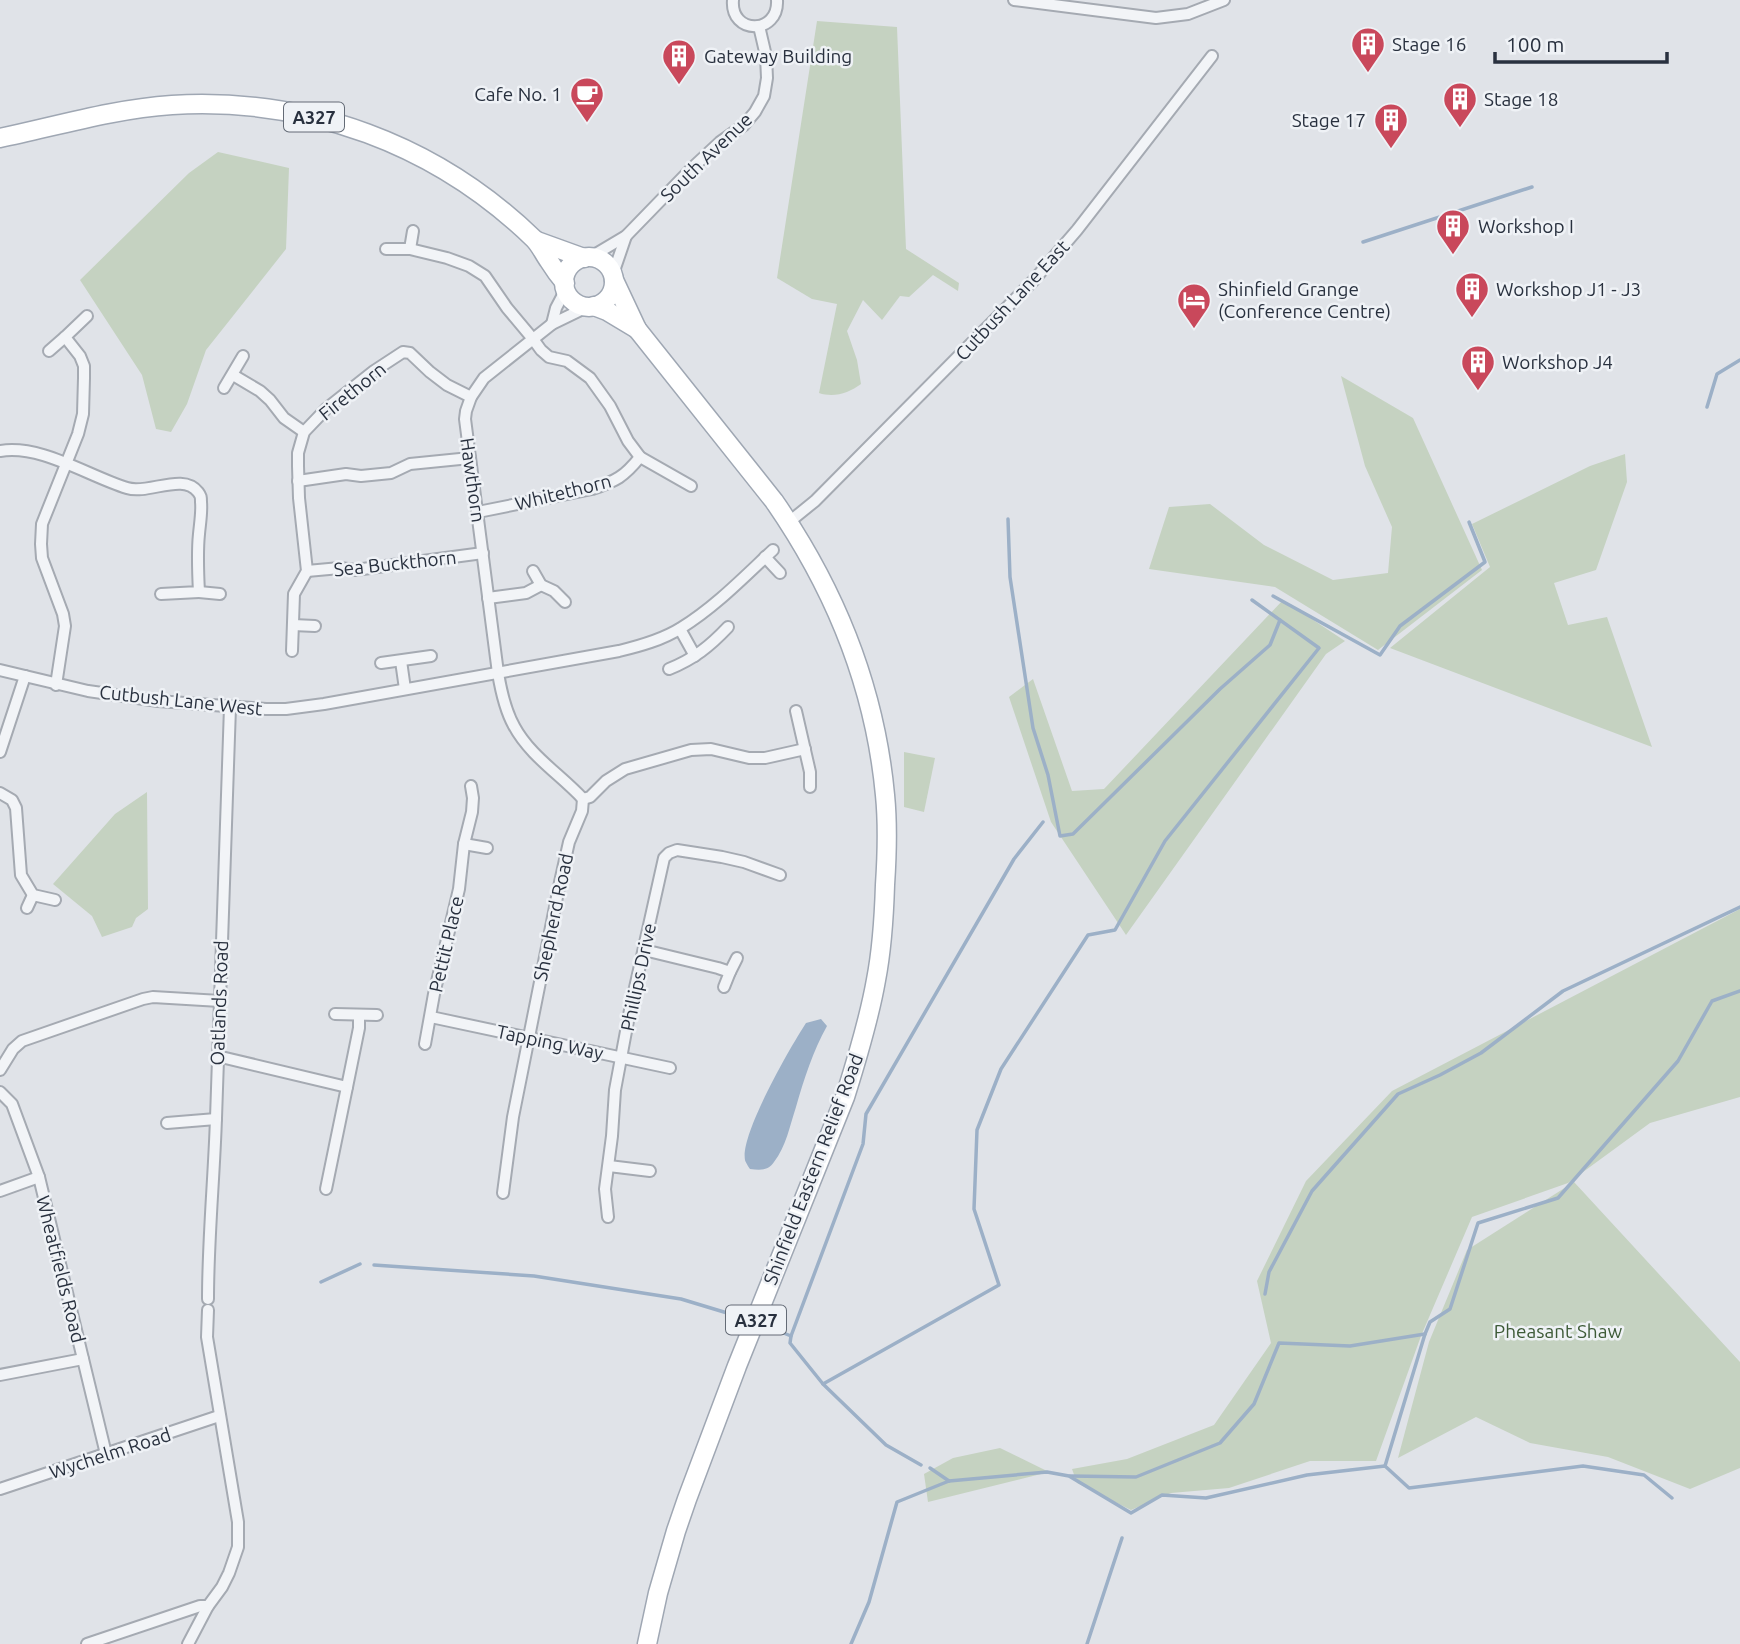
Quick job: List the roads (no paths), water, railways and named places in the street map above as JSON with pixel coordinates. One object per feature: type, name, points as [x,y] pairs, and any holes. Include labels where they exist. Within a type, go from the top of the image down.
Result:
[{"type":"main road","name":"A327","points":[[0,138],[96,115],[172,105],[261,107],[302,113],[365,132],[416,154],[472,189],[537,242],[565,286]]},
{"type":"main road","name":"A327","points":[[0,146],[25,133]]},
{"type":"main road","name":"A327","points":[[537,242],[587,258]]},
{"type":"main road","points":[[587,258],[604,262],[613,277],[614,286],[609,297],[600,305],[591,307],[574,301],[565,286],[572,264],[587,258]]},
{"type":"main road","name":"Shinfield Eastern Relief Road","points":[[613,277],[637,328],[789,522],[835,606],[853,651],[870,712],[882,769],[887,822],[880,953],[869,1015],[845,1097],[737,1366],[687,1499],[665,1568],[647,1644]]},
{"type":"main road","name":"Shinfield Eastern Relief Road","points":[[591,307],[607,311],[637,328]]},
{"type":"street","points":[[733,0],[732,8],[738,19],[748,26],[759,26],[772,19],[779,2]]},
{"type":"street","points":[[1014,0],[1156,18],[1188,14],[1224,0]]},
{"type":"street","name":"South Avenue","points":[[587,258],[626,236],[691,169],[720,142],[744,125],[755,112],[764,96],[767,78],[766,56],[759,26]]},
{"type":"street","name":"Cutbush Lane East","points":[[789,522],[815,501],[1034,280],[1077,230],[1212,56]]},
{"type":"street","points":[[410,250],[413,231]]},
{"type":"street","name":"South Avenue","points":[[613,277],[626,236]]},
{"type":"street","points":[[386,249],[410,250],[469,266],[485,276],[541,350],[549,357],[567,361],[590,378],[640,457],[691,486]]},
{"type":"street","points":[[552,324],[565,286]]},
{"type":"street","points":[[471,397],[484,378],[533,338],[552,324],[591,307]]},
{"type":"street","points":[[49,351],[87,316]]},
{"type":"street","points":[[57,685],[65,626],[42,558],[42,524],[78,434],[83,414],[84,378],[84,366],[80,356],[65,337]]},
{"type":"street","name":"Firethorn","points":[[292,651],[294,594],[307,571],[298,481],[299,453],[304,432],[326,409],[403,352],[410,353],[447,385],[471,397]]},
{"type":"street","points":[[224,388],[243,356]]},
{"type":"street","name":"Firethorn","points":[[233,374],[260,391],[284,418],[304,432]]},
{"type":"street","name":"Hawthorn","points":[[471,397],[465,419],[498,673]]},
{"type":"street","points":[[0,451],[29,451],[131,489],[170,484],[193,487],[200,494],[202,504],[199,592]]},
{"type":"street","name":"Whitethorn","points":[[478,512],[605,484],[623,476],[640,457]]},
{"type":"street","points":[[298,481],[346,474],[361,476],[391,472],[410,464],[470,458]]},
{"type":"street","name":"Sea Buckthorn","points":[[307,571],[341,568],[355,570],[483,554]]},
{"type":"street","name":"Cutbush Lane West","points":[[0,670],[57,685],[158,701],[230,708],[286,709],[643,645],[680,629],[720,600],[769,554],[780,573]]},
{"type":"street","points":[[533,571],[541,585],[554,591],[565,603]]},
{"type":"street","points":[[488,598],[526,593],[541,585]]},
{"type":"street","points":[[161,594],[220,594]]},
{"type":"street","points":[[293,625],[315,626]]},
{"type":"street","points":[[669,670],[709,647],[728,627]]},
{"type":"street","points":[[680,629],[695,656]]},
{"type":"street","points":[[381,663],[431,656]]},
{"type":"street","points":[[401,661],[405,689]]},
{"type":"street","points":[[498,673],[503,700],[514,727],[531,749],[583,799],[590,797],[606,781],[625,769],[682,752],[711,749],[749,758],[765,758],[806,749]]},
{"type":"street","points":[[0,752],[24,677]]},
{"type":"street","name":"Oatlands Road","points":[[188,1644],[208,1606],[222,1587],[238,1547],[238,1522],[207,1337],[230,708]]},
{"type":"street","points":[[796,711],[806,749],[810,787]]},
{"type":"street","name":"Pettit Place","points":[[425,1044],[472,811],[471,786]]},
{"type":"street","points":[[0,793],[12,800],[16,808],[21,875],[33,895],[54,900]]},
{"type":"street","name":"Shepherd Road","points":[[503,1193],[513,1117],[528,1038],[569,842],[582,811],[583,799]]},
{"type":"street","points":[[464,844],[487,848]]},
{"type":"street","name":"Phillips Drive","points":[[608,1217],[605,1189],[615,1090],[664,858],[677,850],[744,862],[780,876]]},
{"type":"street","points":[[27,908],[33,895]]},
{"type":"street","points":[[644,950],[730,972]]},
{"type":"street","points":[[724,987],[737,958]]},
{"type":"street","points":[[0,1070],[13,1049],[22,1041],[132,1003],[153,997],[220,1001]]},
{"type":"street","points":[[335,1014],[377,1015]]},
{"type":"street","points":[[326,1189],[325,1170],[347,1087],[359,1028],[359,1015]]},
{"type":"street","name":"Tapping Way","points":[[431,1017],[670,1068]]},
{"type":"street","points":[[217,1056],[347,1087]]},
{"type":"street","name":"Wheatfields Road","points":[[0,1092],[12,1104],[39,1177],[106,1454]]},
{"type":"street","points":[[167,1123],[216,1119]]},
{"type":"street","points":[[609,1166],[650,1171]]},
{"type":"street","points":[[0,1191],[39,1177]]},
{"type":"street","points":[[0,1375],[83,1359]]},
{"type":"street","name":"Wychelm Road","points":[[0,1489],[219,1416]]},
{"type":"street","points":[[87,1644],[200,1606],[208,1606]]},
{"type":"water","points":[[821,1019],[827,1026],[809,1065],[782,1150],[769,1167],[750,1169],[745,1160],[746,1148],[758,1111],[806,1023]]},
{"type":"waterway","points":[[1363,242],[1532,187]]},
{"type":"waterway","points":[[1707,407],[1717,374],[1740,360]]},
{"type":"waterway","points":[[1008,519],[1010,577],[1033,728],[1048,775],[1060,836],[1073,834],[1220,689],[1270,645],[1280,620]]},
{"type":"waterway","points":[[1273,596],[1380,655],[1400,626],[1485,562],[1469,522]]},
{"type":"waterway","points":[[921,1465],[886,1445],[823,1384],[999,1285],[974,1209],[977,1130],[1001,1069],[1088,935],[1115,930],[1165,841],[1319,648],[1252,600]]},
{"type":"waterway","points":[[791,1336],[863,1144],[866,1114],[1014,859],[1043,822]]},
{"type":"waterway","points":[[1265,1294],[1269,1272],[1312,1191],[1398,1094],[1481,1053],[1563,991],[1740,907]]},
{"type":"waterway","points":[[1385,1466],[1425,1334],[1430,1322],[1450,1309],[1478,1223],[1558,1198],[1678,1061],[1712,1001],[1740,991]]},
{"type":"waterway","points":[[321,1282],[360,1264]]},
{"type":"waterway","points":[[374,1265],[534,1276],[681,1299],[747,1319]]},
{"type":"waterway","points":[[766,1326],[791,1336],[790,1343],[823,1384]]},
{"type":"waterway","points":[[1070,1476],[1136,1477],[1220,1443],[1254,1404],[1279,1343],[1350,1346],[1425,1334]]},
{"type":"waterway","points":[[851,1644],[869,1602],[897,1502],[949,1481],[1047,1472],[1069,1476],[1131,1513],[1162,1495],[1206,1498],[1307,1475],[1385,1466],[1409,1488],[1583,1466],[1644,1475],[1672,1498]]},
{"type":"waterway","points":[[930,1468],[949,1481]]},
{"type":"waterway","points":[[1087,1644],[1122,1538]]},
{"type":"place","name":"Stage 16","points":[[1368,74]]},
{"type":"place","name":"Gateway Building","points":[[679,86]]},
{"type":"place","name":"Cafe No. 1","points":[[587,124]]},
{"type":"place","name":"Stage 18","points":[[1460,129]]},
{"type":"place","name":"Stage 17","points":[[1391,150]]},
{"type":"place","name":"Workshop I","points":[[1453,256]]},
{"type":"place","name":"Workshop J1 - J3","points":[[1472,319]]},
{"type":"place","name":"Shinfield Grange (Conference Centre)","points":[[1194,330]]},
{"type":"place","name":"Workshop J4","points":[[1478,392]]},
{"type":"park label","name":"Pheasant Shaw","points":[[1558,1331]]}]
